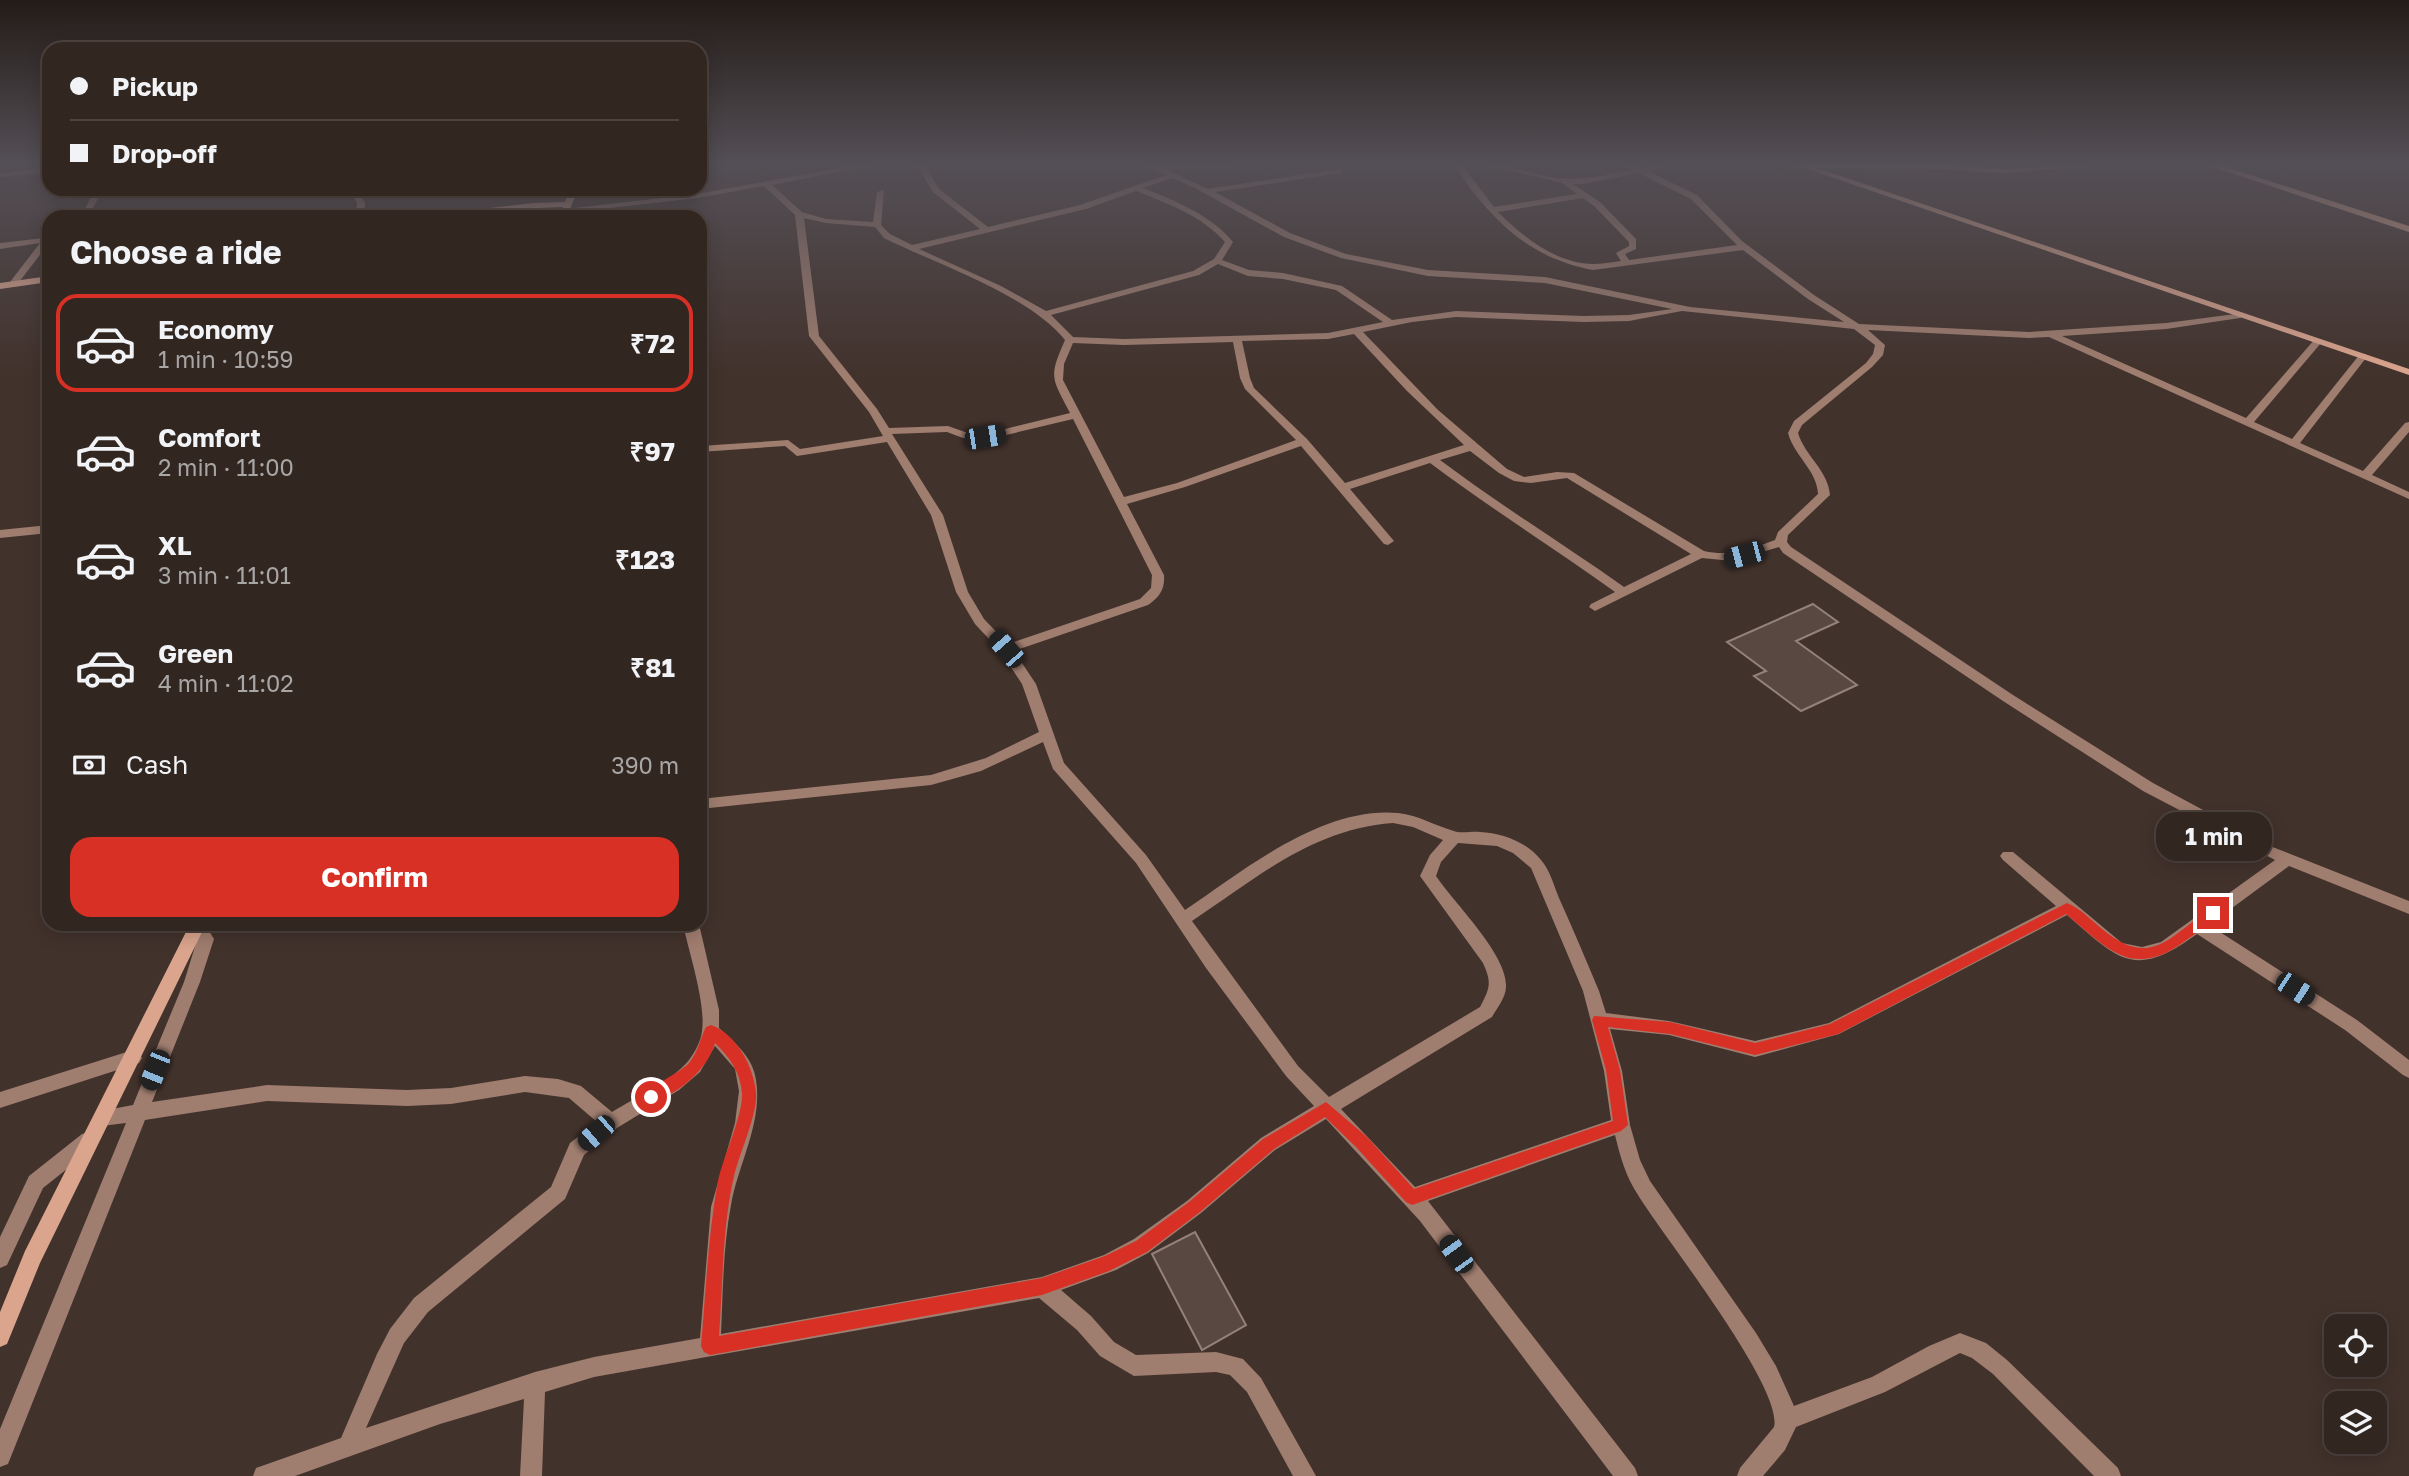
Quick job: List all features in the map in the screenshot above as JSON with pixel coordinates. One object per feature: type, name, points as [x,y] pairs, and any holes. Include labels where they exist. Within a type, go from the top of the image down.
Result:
[{"type":"street","points":[[801,234],[814,336],[887,435],[937,515],[955,578],[968,605],[1006,649],[1029,684],[1058,765],[1141,859],[1292,1071],[1412,1197],[1531,1347],[1627,1476]]},
{"type":"street","points":[[885,234],[1045,314],[1066,333],[1070,341]]},
{"type":"street","points":[[911,248],[974,234]]},
{"type":"street","points":[[1045,314],[1177,280],[1208,268],[1227,248],[1229,242],[1222,234]]},
{"type":"street","points":[[1285,234],[1344,256],[1428,273],[1545,280],[1690,310],[1852,326],[2000,334],[2049,333],[2166,326],[2240,315]]},
{"type":"street","points":[[1519,234],[1530,243],[1570,262],[1593,267],[1744,247]]},
{"type":"street","points":[[1626,234],[1633,241],[1633,247],[1620,253],[1627,263]]},
{"type":"street","points":[[1731,234],[1744,247],[1852,326],[1873,337],[1880,345],[1878,355],[1798,423],[1793,433],[1798,451],[1820,478],[1825,487],[1824,495],[1782,534],[1781,542]]},
{"type":"street","points":[[2001,234],[2409,372]]},
{"type":"street","points":[[0,246],[42,239]]},
{"type":"street","points":[[13,284],[42,245]]},
{"type":"street","points":[[1217,261],[1248,273],[1294,278],[1339,288],[1390,323]]},
{"type":"street","points":[[0,286],[42,280]]},
{"type":"street","points":[[1070,341],[1328,336],[1390,323],[1456,314],[1614,318],[1690,310]]},
{"type":"street","points":[[1357,331],[1376,353],[1473,446],[1496,467],[1519,480],[1558,473],[1570,475],[1700,554],[1719,559],[1730,559],[1781,542]]},
{"type":"street","points":[[2049,333],[2409,496]]},
{"type":"street","points":[[1237,339],[1250,389],[1303,442],[1388,541]]},
{"type":"street","points":[[1006,649],[1144,602],[1156,594],[1160,585],[1158,575],[1075,415],[1056,371],[1070,341]]},
{"type":"street","points":[[2248,423],[2318,341]]},
{"type":"street","points":[[2294,444],[2363,356]]},
{"type":"street","points":[[707,449],[788,443],[797,453],[887,435],[940,429],[985,437],[1075,415]]},
{"type":"street","points":[[2365,476],[2409,425]]},
{"type":"street","points":[[1119,502],[1181,485],[1303,442]]},
{"type":"street","points":[[1342,488],[1473,446]]},
{"type":"street","points":[[1431,459],[1497,508],[1546,537],[1623,592]]},
{"type":"street","points":[[0,534],[42,530]]},
{"type":"street","points":[[1781,542],[1801,561],[2137,780],[2218,826],[2286,860],[2409,908]]},
{"type":"street","points":[[1595,607],[1700,554]]},
{"type":"street","points":[[707,803],[958,775],[1017,751],[1047,734]]},
{"type":"street","points":[[1182,920],[1308,838],[1341,825],[1394,818],[1417,821],[1454,838],[1480,836],[1502,839],[1523,850],[1538,864],[1581,964],[1613,1070],[1621,1125],[1631,1160],[1643,1187],[1754,1348],[1781,1396],[1787,1420],[1779,1439],[1748,1476]]},
{"type":"street","points":[[264,1476],[349,1444],[535,1383],[594,1367],[1042,1287],[1109,1263],[1141,1246],[1194,1207],[1268,1144],[1486,1012],[1498,989],[1494,971],[1482,949],[1435,890],[1429,876],[1435,859],[1454,838]]},
{"type":"street","points":[[2008,856],[2116,948],[2133,954],[2148,955],[2166,947],[2286,860]]},
{"type":"street","points":[[1599,1020],[1670,1028],[1755,1049],[1833,1029],[2067,908]]},
{"type":"street","points":[[2196,925],[2351,1025],[2409,1070]]},
{"type":"street","points":[[0,1337],[32,1258],[198,931]]},
{"type":"street","points":[[0,1456],[206,939],[203,931]]},
{"type":"street","points":[[349,1444],[384,1361],[397,1336],[421,1305],[558,1193],[577,1149],[611,1122],[673,1084],[694,1067],[706,1048],[711,1031],[710,1010],[693,931]]},
{"type":"street","points":[[710,1346],[721,1210],[727,1177],[749,1097],[747,1074],[733,1052],[711,1031]]},
{"type":"street","points":[[0,1100],[133,1058]]},
{"type":"street","points":[[102,1118],[137,1115],[267,1093],[330,1093],[407,1098],[451,1096],[525,1084],[558,1087],[575,1093],[611,1122]]},
{"type":"street","points":[[1412,1197],[1621,1125]]},
{"type":"street","points":[[0,1258],[36,1182],[93,1137]]},
{"type":"street","points":[[1042,1287],[1084,1323],[1107,1349],[1134,1366],[1216,1362],[1236,1366],[1254,1385],[1305,1476]]},
{"type":"street","points":[[1787,1420],[1878,1385],[1960,1343],[1979,1350],[2000,1367],[2110,1476]]},
{"type":"street","points":[[531,1476],[535,1383]]},
{"type":"building","points":[[1813,604],[1838,622],[1796,641],[1857,685],[1801,711],[1754,676],[1766,671],[1727,642]]},
{"type":"building","points":[[1195,1232],[1246,1325],[1202,1350],[1152,1254]]},
{"type":"route","points":[[651,1097],[694,1067],[706,1048],[711,1031],[733,1052],[747,1074],[749,1097],[745,1119],[727,1177],[721,1210],[710,1346],[1042,1287],[1109,1263],[1141,1246],[1194,1207],[1268,1144],[1326,1109],[1362,1142],[1412,1197],[1621,1125],[1613,1070],[1599,1020],[1670,1028],[1755,1049],[1833,1029],[2067,908],[2116,948],[2133,954],[2148,955],[2166,947],[2213,913]]}]
